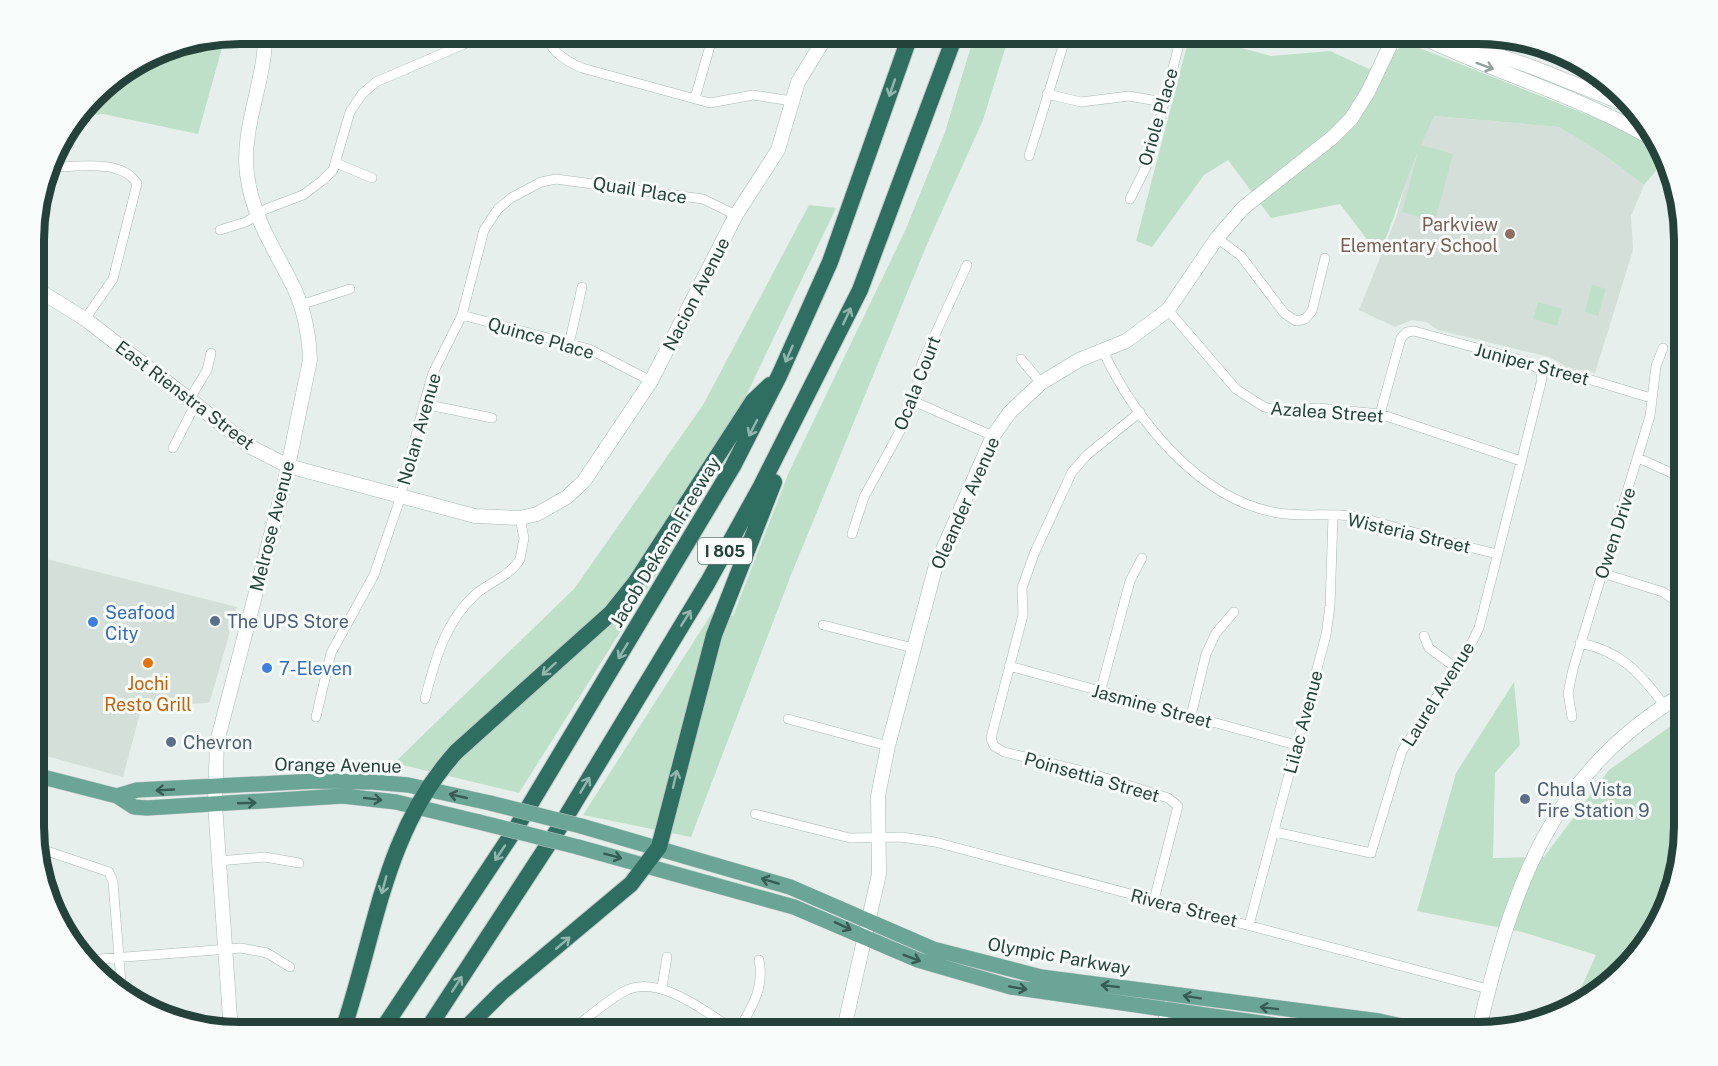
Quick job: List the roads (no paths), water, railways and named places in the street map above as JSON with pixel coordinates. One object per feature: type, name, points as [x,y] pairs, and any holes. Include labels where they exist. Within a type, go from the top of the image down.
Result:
[{"type":"highway","name":"Jacob Dekema Freeway","points":[[387,1022],[516,828],[696,531],[779,376],[830,262],[907,44]]},
{"type":"highway","name":"I 805","points":[[432,1022],[561,825],[708,582],[834,345],[860,290],[899,191],[952,44]]},
{"type":"highway","points":[[472,1022],[502,992],[607,906],[648,866],[659,847],[714,635],[757,522],[834,345]]},
{"type":"highway","points":[[346,1022],[359,982],[387,875],[404,830],[427,788],[456,752],[611,613],[635,583],[753,401],[779,376]]},
{"type":"main road","name":"Orange Avenue","points":[[44,777],[117,796],[134,807],[147,808],[343,796],[415,807],[648,866]]},
{"type":"main road","name":"Orange Avenue","points":[[117,796],[136,790],[215,788],[317,781],[372,782],[427,788],[659,847]]},
{"type":"main road","name":"Olympic Parkway","points":[[659,847],[790,887],[918,960],[1011,987],[1384,1022]]},
{"type":"main road","name":"Olympic Parkway","points":[[648,866],[867,929]]},
{"type":"main road","name":"Olympic Parkway","points":[[1167,1001],[1274,1022]]},
{"type":"street","name":"Melrose Avenue","points":[[230,1022],[215,804],[217,742],[304,403],[310,360],[309,340],[300,305],[291,281],[272,251],[256,214],[247,174],[246,152],[264,63],[265,44]]},
{"type":"street","points":[[220,230],[246,222],[256,214],[303,195],[323,180],[333,170],[336,163],[350,112],[362,94],[375,82],[464,44]]},
{"type":"street","points":[[550,44],[567,62],[582,68],[710,103],[765,95],[792,101]]},
{"type":"street","points":[[695,98],[711,44]]},
{"type":"street","name":"Nacion Avenue","points":[[520,518],[552,507],[584,481],[651,381],[736,215],[778,150],[792,101],[805,69],[821,44]]},
{"type":"street","points":[[1029,156],[1063,44]]},
{"type":"street","name":"Oriole Place","points":[[1130,199],[1149,161],[1179,44]]},
{"type":"street","name":"Oleander Avenue","points":[[846,1022],[879,874],[878,796],[888,746],[936,565],[993,436],[1010,412],[1041,383],[1079,360],[1126,341],[1168,310],[1217,238],[1243,208],[1333,137],[1351,119],[1368,93],[1391,44]]},
{"type":"street","points":[[1435,44],[1464,59],[1636,124]]},
{"type":"street","points":[[1465,44],[1532,67],[1617,101]]},
{"type":"street","points":[[1047,94],[1081,102],[1129,96],[1163,102]]},
{"type":"street","points":[[336,163],[372,178]]},
{"type":"street","points":[[57,168],[110,168],[131,175],[137,184],[113,279],[85,319]]},
{"type":"street","name":"Quail Place","points":[[541,182],[556,179],[581,181],[703,199],[736,215]]},
{"type":"street","name":"Nolan Avenue","points":[[316,717],[331,653],[374,575],[399,497],[433,373],[462,315],[479,243],[487,224],[511,198],[541,182]]},
{"type":"street","points":[[1217,238],[1241,256],[1284,313],[1296,321],[1305,320],[1312,311],[1325,258]]},
{"type":"street","name":"Ocala Court","points":[[852,534],[864,497],[914,401],[922,363],[967,265]]},
{"type":"street","points":[[568,344],[582,287]]},
{"type":"street","points":[[300,305],[350,289]]},
{"type":"street","name":"East Rienstra Street","points":[[44,294],[85,319],[251,447],[288,466],[475,516],[520,518]]},
{"type":"street","name":"Azalea Street","points":[[1168,310],[1236,389],[1256,404],[1280,411],[1318,408],[1380,414],[1521,461]]},
{"type":"street","name":"Quince Place","points":[[462,315],[589,349],[651,381]]},
{"type":"street","name":"Juniper Street","points":[[1380,414],[1401,338],[1414,332],[1528,362],[1540,370],[1555,369],[1651,398]]},
{"type":"street","name":"Owen Drive","points":[[1572,717],[1568,693],[1580,643],[1650,416],[1651,398],[1663,348]]},
{"type":"street","name":"Wisteria Street","points":[[1104,351],[1119,384],[1140,412],[1183,462],[1222,492],[1250,505],[1279,513],[1350,516],[1497,554]]},
{"type":"street","points":[[173,448],[207,370],[211,353]]},
{"type":"street","points":[[1022,359],[1041,383]]},
{"type":"street","name":"Laurel Avenue","points":[[1275,832],[1371,853],[1402,751],[1479,628],[1542,379],[1540,370]]},
{"type":"street","points":[[914,401],[993,436]]},
{"type":"street","points":[[424,404],[492,418]]},
{"type":"street","points":[[1009,666],[1023,615],[1022,588],[1028,566],[1072,472],[1087,455],[1140,412]]},
{"type":"street","points":[[1638,458],[1674,474]]},
{"type":"street","name":"Lilac Avenue","points":[[1250,925],[1326,635],[1330,606],[1334,516]]},
{"type":"street","points":[[425,699],[437,652],[452,622],[476,594],[520,559],[524,538],[520,518]]},
{"type":"street","points":[[1100,693],[1130,581],[1142,558]]},
{"type":"street","points":[[1602,573],[1663,592],[1674,600]]},
{"type":"street","points":[[1191,716],[1206,654],[1216,633],[1234,612]]},
{"type":"street","points":[[824,625],[913,648]]},
{"type":"street","points":[[1425,636],[1429,648],[1456,668]]},
{"type":"street","points":[[1580,643],[1601,648],[1625,660],[1644,677],[1664,705]]},
{"type":"street","name":"Jasmine Street","points":[[1009,666],[1100,693],[1296,745]]},
{"type":"street","name":"Poinsettia Street","points":[[1009,666],[992,738],[994,746],[1004,752],[1087,772],[1168,798],[1178,806],[1154,900]]},
{"type":"street","points":[[1480,1022],[1488,988],[1522,879],[1561,807],[1609,751],[1674,699]]},
{"type":"street","points":[[788,719],[888,746]]},
{"type":"street","name":"Rivera Street","points":[[755,814],[850,838],[901,837],[935,842],[1488,988]]},
{"type":"street","points":[[45,850],[109,872],[113,882],[121,982]]},
{"type":"street","points":[[219,861],[265,856],[299,863]]},
{"type":"street","points":[[95,959],[241,948],[267,953],[290,968]]},
{"type":"street","points":[[662,987],[667,957]]},
{"type":"street","points":[[744,1022],[758,996],[762,974],[759,960]]},
{"type":"street","points":[[582,1022],[624,990],[646,986],[662,987],[720,1022]]},
{"type":"street","points":[[1162,1022],[1167,1001]]},
{"type":"place","name":"Parkview Elementary School","points":[[1510,234]]},
{"type":"place","name":"The UPS Store","points":[[215,621]]},
{"type":"place","name":"Seafood City","points":[[93,622]]},
{"type":"place","name":"Jochi Resto Grill","points":[[148,663]]},
{"type":"place","name":"7-Eleven","points":[[267,668]]},
{"type":"place","name":"Chevron","points":[[171,742]]},
{"type":"place","name":"Chula Vista Fire Station 9","points":[[1525,799]]}]
